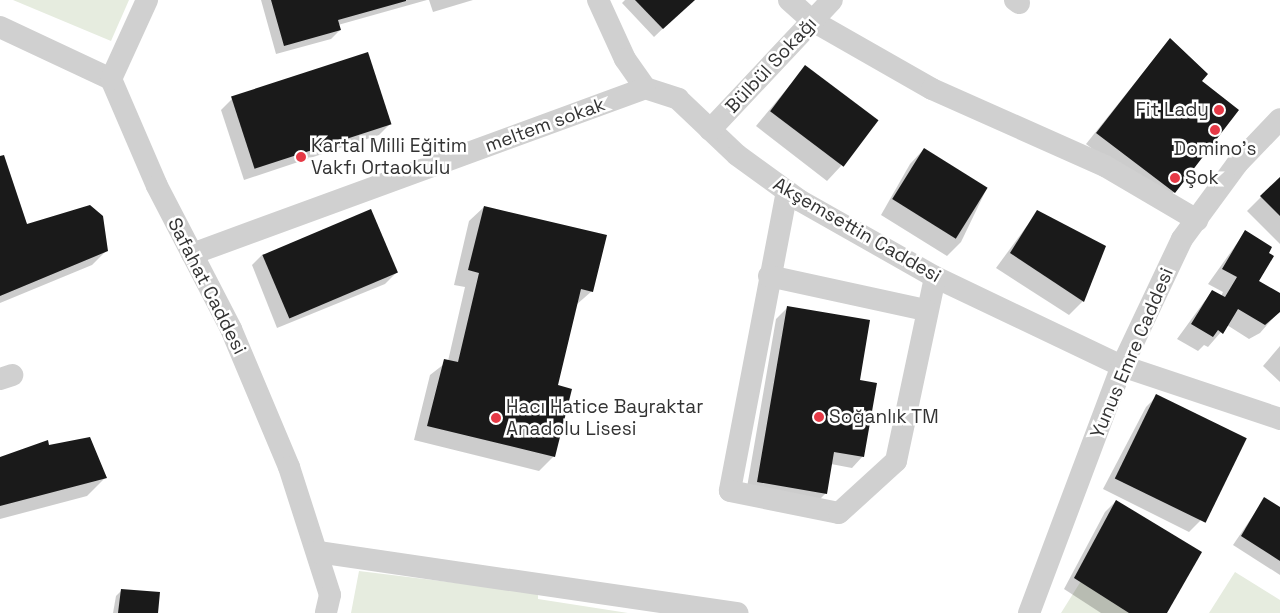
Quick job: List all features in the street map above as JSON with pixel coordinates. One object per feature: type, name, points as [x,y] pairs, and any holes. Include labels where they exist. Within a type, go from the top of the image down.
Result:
[{"type":"street","points":[[0,27],[111,79],[147,0]]},
{"type":"street","points":[[598,0],[625,59],[645,88]]},
{"type":"street","points":[[789,0],[811,20],[932,89],[1105,166],[1197,220]]},
{"type":"street","name":"Bülbül Sokağı","points":[[710,130],[811,20],[832,0]]},
{"type":"street","name":"Safahat Caddesi","points":[[111,79],[192,254],[231,329],[289,466],[318,552],[330,595],[326,613]]},
{"type":"street","name":"Akşemsettin Caddesi","points":[[645,88],[678,99],[710,130],[787,191],[934,277],[1122,366],[1280,419]]},
{"type":"street","name":"meltem sokak","points":[[192,254],[645,88]]},
{"type":"street","name":"Yunus Emre Caddesi","points":[[1029,613],[1122,366],[1182,239],[1237,164],[1280,119]]},
{"type":"street","points":[[787,191],[769,276],[730,490],[839,513],[896,460],[925,310],[934,277]]},
{"type":"street","points":[[769,276],[925,310]]},
{"type":"street","points":[[318,552],[738,613]]},
{"type":"shaded area","points":[[13,0],[129,0],[111,41]]},
{"type":"shaded area","points":[[359,571],[538,593],[538,599],[628,613],[351,613]]},
{"type":"shaded area","points":[[1235,572],[1280,600],[1280,613],[1209,613]]},
{"type":"shaded area","points":[[1081,581],[1133,613],[1061,613]]},
{"type":"building","points":[[271,0],[406,1],[338,20],[341,30],[284,46]]},
{"type":"building","points":[[635,0],[695,0],[663,29]]},
{"type":"building","points":[[1170,38],[1208,74],[1202,81],[1239,110],[1175,193],[1096,133]]},
{"type":"building","points":[[368,52],[391,124],[255,169],[231,96]]},
{"type":"building","points":[[805,65],[878,120],[844,167],[770,111]]},
{"type":"building","points":[[924,148],[988,188],[956,239],[892,199]]},
{"type":"building","points":[[4,155],[27,224],[90,205],[103,216],[108,251],[0,296],[0,156]]},
{"type":"building","points":[[1280,177],[1280,216],[1260,196]]},
{"type":"building","points":[[484,206],[607,235],[593,292],[581,289],[558,385],[572,389],[555,457],[427,426],[444,359],[458,362],[479,273],[468,270]]},
{"type":"building","points":[[371,209],[398,273],[289,319],[262,255]]},
{"type":"building","points":[[1037,210],[1106,246],[1084,302],[1010,253]]},
{"type":"building","points":[[1245,230],[1272,247],[1269,253],[1274,256],[1259,281],[1280,293],[1280,312],[1265,325],[1238,309],[1223,334],[1218,330],[1213,337],[1191,324],[1212,290],[1225,297],[1237,277],[1222,269]]},
{"type":"building","name":"Soğanlık TM","points":[[787,306],[870,320],[860,380],[877,383],[864,457],[834,452],[827,494],[757,482]]},
{"type":"building","points":[[1156,394],[1247,438],[1206,523],[1115,478]]},
{"type":"building","points":[[90,437],[107,478],[0,506],[0,457],[48,440],[49,445]]},
{"type":"building","points":[[1264,497],[1280,507],[1280,561],[1241,536]]},
{"type":"building","points":[[1116,500],[1202,552],[1167,613],[1129,613],[1074,578]]},
{"type":"building","points":[[121,589],[160,592],[158,613],[118,613]]},
{"type":"place","name":"Fit Lady","points":[[1219,110]]},
{"type":"place","name":"Domino's","points":[[1215,130]]},
{"type":"place","name":"Kartal Milli Eğitim Vakfı Ortaokulu","points":[[301,157]]},
{"type":"place","name":"Şok","points":[[1175,178]]},
{"type":"place","name":"Soğanlık TM","points":[[819,417]]},
{"type":"place","name":"Hacı Hatice Bayraktar Anadolu Lisesi","points":[[496,418]]}]
